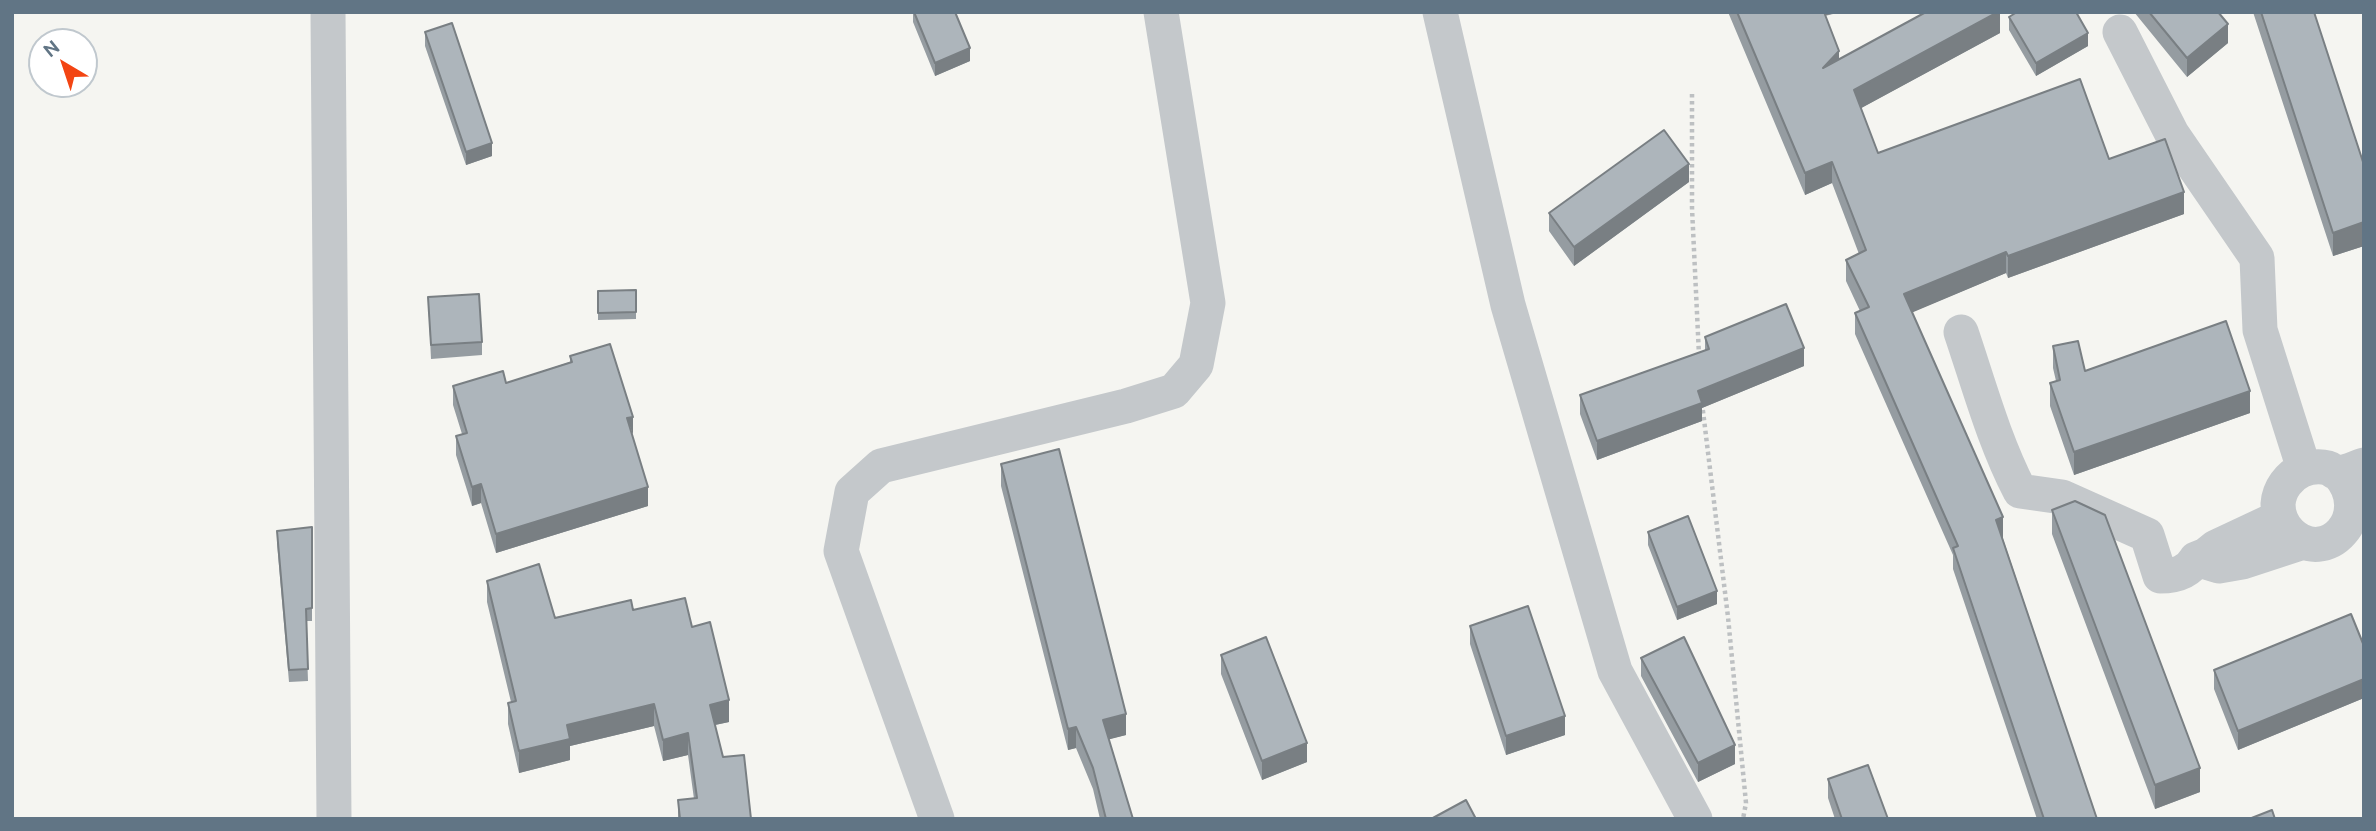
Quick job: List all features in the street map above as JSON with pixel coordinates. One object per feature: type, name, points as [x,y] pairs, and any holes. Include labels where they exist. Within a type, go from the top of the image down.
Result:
[{"type":"street","points":[[328,12],[334,819]]},
{"type":"street","points":[[937,819],[841,551],[852,492],[881,466],[1126,406],[1174,391],[1196,365],[1208,303],[1161,12]]},
{"type":"street","points":[[1440,12],[1508,304],[1615,671],[1695,819]]},
{"type":"street","points":[[2120,32],[2172,134],[2257,258],[2260,330],[2304,469]]},
{"type":"street","points":[[1961,332],[1996,436],[2020,491],[2062,497],[2147,535],[2160,576],[2174,576],[2191,568],[2196,559],[2216,547],[2280,517]]},
{"type":"street","points":[[2316,467],[2351,469],[2348,482],[2354,494],[2358,519],[2346,531],[2327,543],[2315,545],[2303,542],[2285,528],[2278,505],[2280,494],[2294,475],[2304,469],[2316,467]]},
{"type":"street","points":[[2196,559],[2219,566],[2303,542]]},
{"type":"path","points":[[1692,94],[1692,208],[1700,359]]},
{"type":"path","points":[[1702,401],[1728,617],[1745,790],[1743,819]]},
{"type":"building","points":[[914,12],[955,12],[970,48],[935,63]]},
{"type":"building","points":[[1737,12],[1824,12],[1839,51],[1823,68],[1926,12],[1998,12],[1854,90],[1878,153],[2080,79],[2109,159],[2165,139],[2184,192],[2008,256],[2006,252],[1904,294],[2003,517],[1996,520],[2097,819],[2044,819],[1953,548],[1958,546],[1855,313],[1869,307],[1846,260],[1866,250],[1832,162],[1805,173]]},
{"type":"building","points":[[2017,12],[2076,12],[2088,33],[2036,63],[2009,17]]},
{"type":"building","points":[[2149,12],[2218,12],[2228,24],[2187,58]]},
{"type":"building","points":[[2261,12],[2314,12],[2364,165],[2364,222],[2333,233]]},
{"type":"building","points":[[452,23],[492,143],[466,152],[425,32]]},
{"type":"building","points":[[1664,130],[1689,164],[1574,247],[1549,213]]},
{"type":"building","points":[[636,290],[636,312],[598,313],[598,291]]},
{"type":"building","points":[[479,294],[482,342],[431,345],[428,297]]},
{"type":"building","points":[[1786,304],[1804,348],[1698,391],[1702,403],[1597,441],[1580,395],[1709,349],[1705,337]]},
{"type":"building","points":[[2226,321],[2250,391],[2074,452],[2050,383],[2060,380],[2053,346],[2078,341],[2085,371]]},
{"type":"building","points":[[610,344],[633,417],[627,418],[648,487],[496,534],[481,484],[472,487],[456,436],[467,433],[453,386],[503,371],[506,383],[572,362],[570,356]]},
{"type":"building","points":[[1059,449],[1126,714],[1103,720],[1133,819],[1106,819],[1093,768],[1076,727],[1068,729],[1001,464]]},
{"type":"building","points":[[2075,501],[2105,515],[2200,768],[2155,785],[2052,510]]},
{"type":"building","points":[[1688,516],[1717,591],[1677,607],[1648,532]]},
{"type":"building","points":[[312,527],[312,608],[306,609],[308,669],[289,670],[277,531]]},
{"type":"building","points":[[539,564],[555,618],[631,600],[633,610],[685,598],[692,627],[710,622],[729,700],[710,705],[723,757],[744,755],[751,819],[680,819],[678,800],[697,798],[688,733],[663,740],[654,704],[567,725],[570,739],[519,751],[508,703],[516,701],[487,581]]},
{"type":"building","points":[[1528,606],[1565,716],[1506,736],[1470,626]]},
{"type":"building","points":[[2351,614],[2364,646],[2364,679],[2238,731],[2214,670]]},
{"type":"building","points":[[1266,637],[1307,743],[1262,761],[1221,655]]},
{"type":"building","points":[[1684,637],[1735,745],[1698,763],[1641,658]]},
{"type":"building","points":[[1868,765],[1888,819],[1842,819],[1828,779]]},
{"type":"building","points":[[1466,800],[1476,819],[1431,819]]},
{"type":"building","points":[[2272,810],[2275,819],[2249,819]]}]
